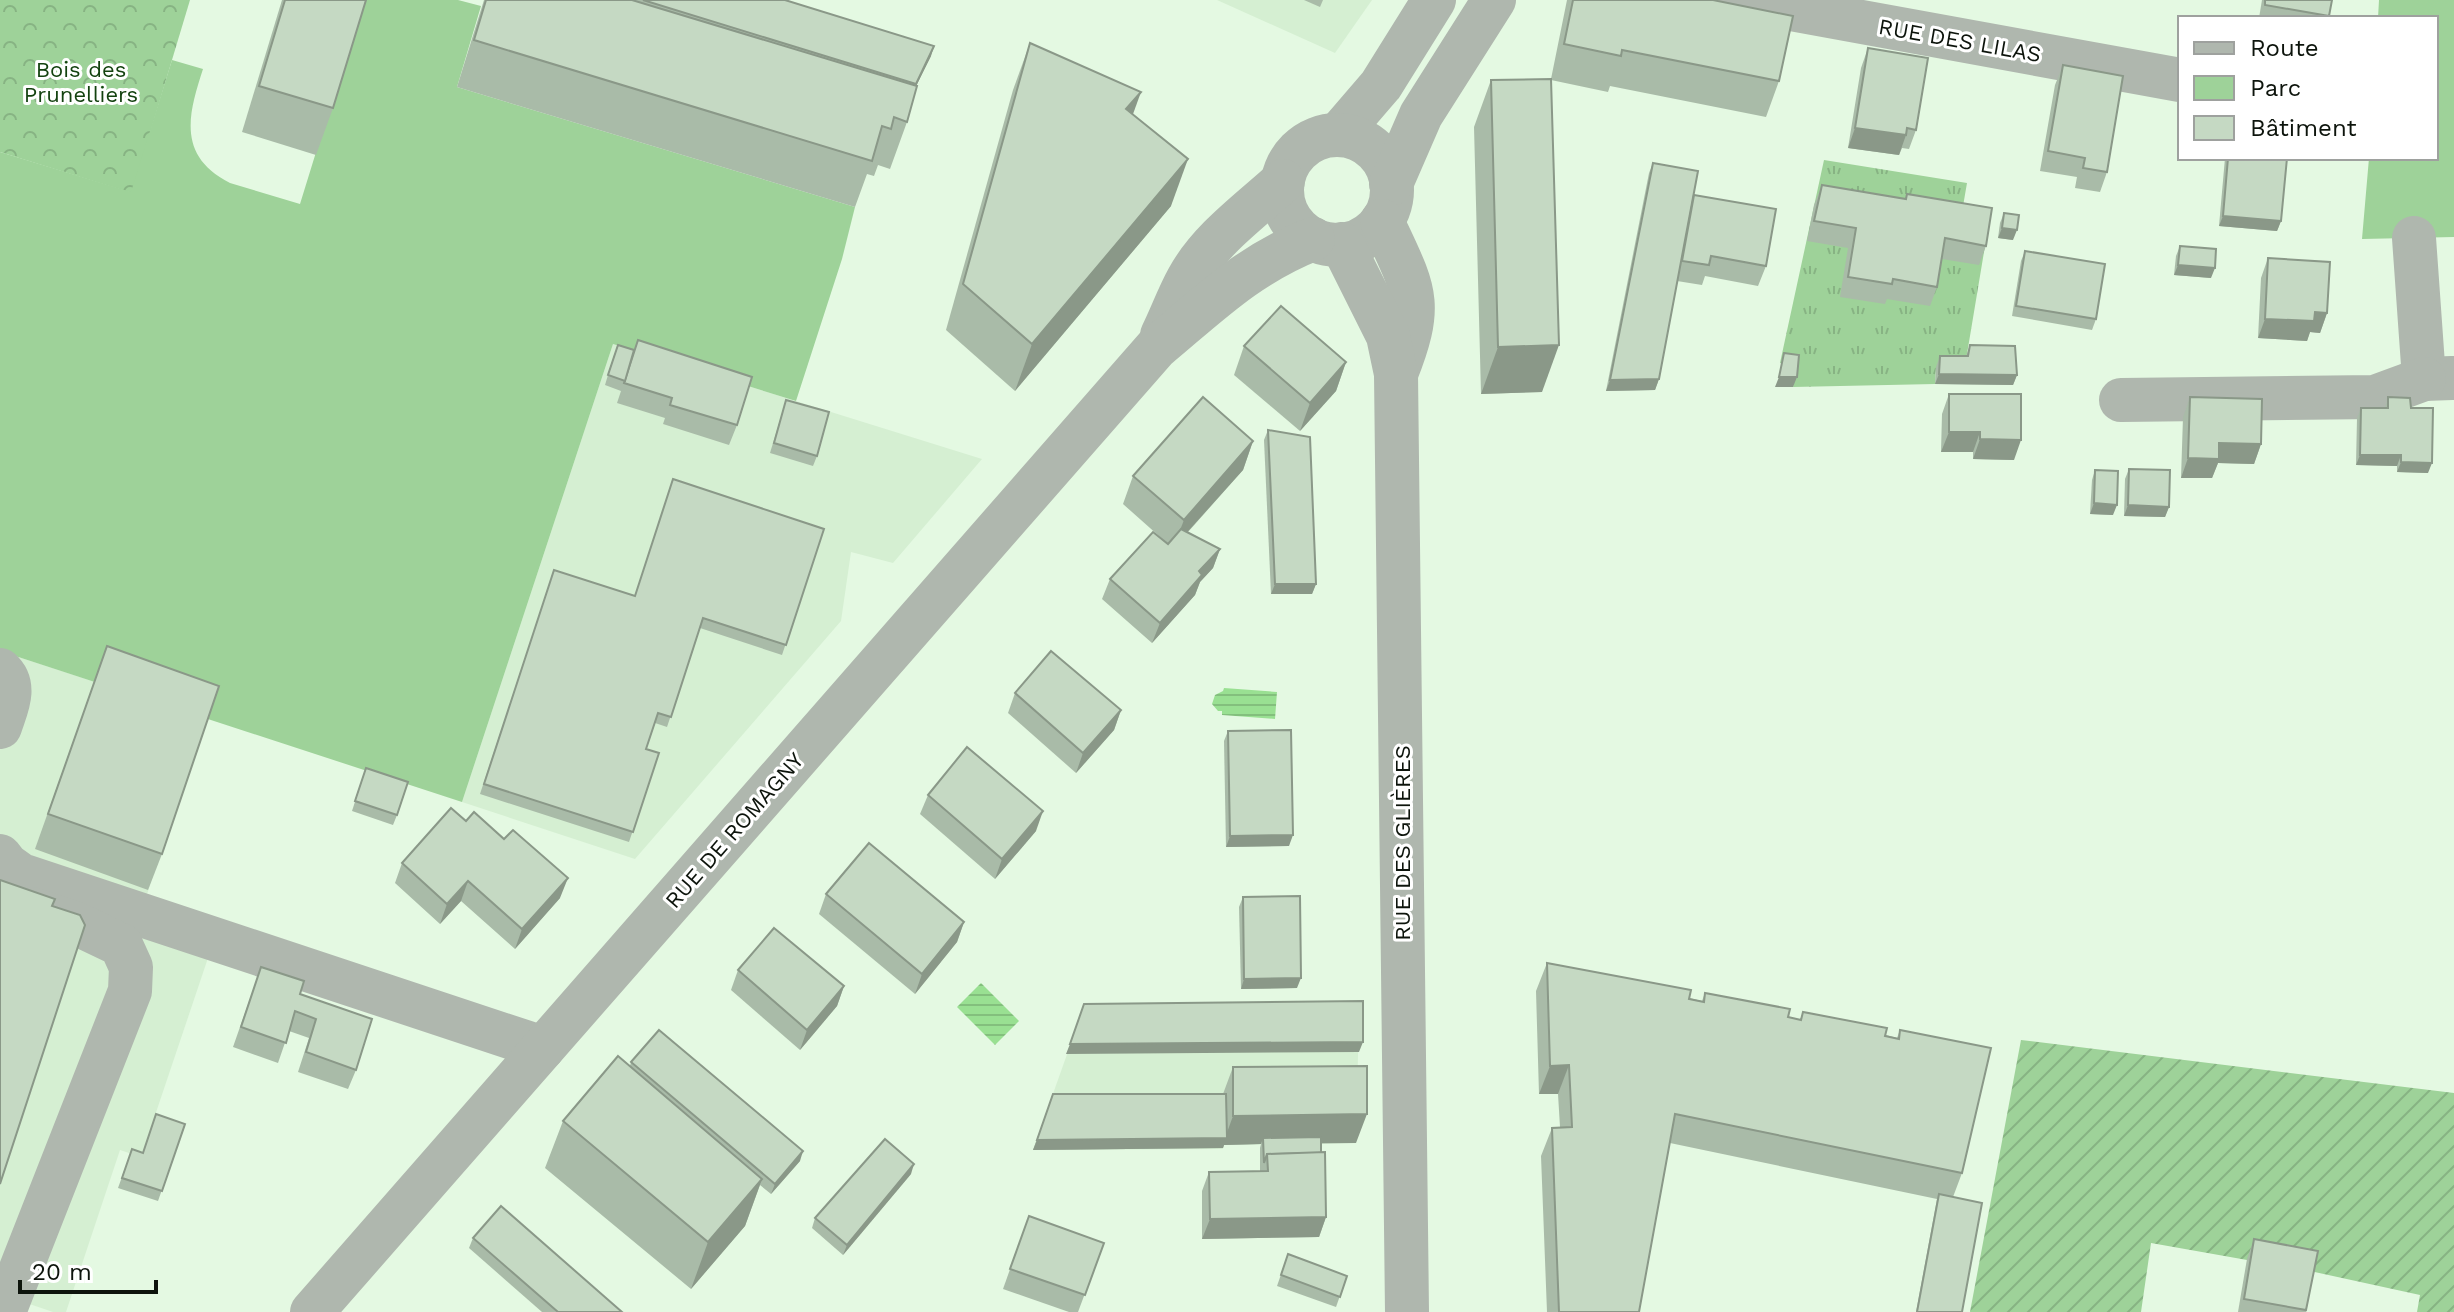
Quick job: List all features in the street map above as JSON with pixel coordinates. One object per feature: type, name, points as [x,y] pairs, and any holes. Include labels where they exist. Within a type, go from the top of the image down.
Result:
[{"type":"street","points":[[1338,135],[1381,85],[1434,0]]},
{"type":"street","points":[[1386,203],[1385,162],[1361,140],[1338,135],[1323,137],[1303,146],[1288,165],[1283,181],[1284,204],[1290,218],[1327,241],[1364,238],[1386,203],[1421,115],[1494,0]]},
{"type":"street","name":"RUE DES LILAS","points":[[1741,0],[2178,80]]},
{"type":"street","name":"RUE DE ROMAGNY","points":[[1156,348],[1196,266],[1230,229],[1283,181]]},
{"type":"street","name":"RUE DES GLIÈRES","points":[[1386,203],[1414,299],[1411,337],[1396,374]]},
{"type":"street","points":[[2121,400],[2375,397],[2439,378],[2414,238]]},
{"type":"street","name":"RUE DES GLIÈRES","points":[[1327,241],[1388,336],[1396,374],[1407,1312]]},
{"type":"street","name":"RUE DE ROMAGNY","points":[[312,1312],[1156,348],[1245,273],[1291,247],[1327,241]]},
{"type":"street","points":[[0,670],[7,678],[10,692],[0,727]]},
{"type":"street","points":[[0,856],[21,875],[543,1048]]},
{"type":"street","points":[[0,897],[77,924],[121,945],[131,967],[130,991],[4,1312]]},
{"type":"shaded area","points":[[1217,0],[1372,0],[1335,53]]},
{"type":"shaded area","points":[[613,344],[982,459],[893,563],[851,552],[841,621],[635,859],[462,802]]},
{"type":"shaded area","points":[[0,651],[206,718],[136,927],[210,952],[141,1157],[120,1150],[66,1312],[53,1312],[0,1294]]},
{"type":"shaded area","points":[[1224,688],[1277,692],[1275,719],[1222,715],[1222,711],[1212,704],[1215,695]]},
{"type":"shaded area","points":[[981,983],[1019,1021],[995,1045],[957,1007]]},
{"type":"shaded area","points":[[1359,1011],[1356,1143],[1223,1145],[1223,1149],[1033,1150],[1081,1015]]},
{"type":"green space","name":"Bois des Prunelliers","points":[[0,0],[190,0],[132,193],[0,152]]},
{"type":"green space","points":[[363,0],[458,0],[481,6],[457,87],[855,207],[842,259],[796,401],[613,344],[462,802],[0,651],[0,152],[131,192],[172,60],[203,69],[191,118],[194,147],[201,160],[230,183],[300,204]]},
{"type":"green space","points":[[2379,0],[2454,0],[2454,237],[2362,239],[2369,160],[2438,160],[2438,16],[2378,16]]},
{"type":"green space","points":[[1824,160],[1967,183],[1962,212],[1990,216],[1965,366],[1936,367],[1935,384],[1793,387],[1796,366],[1780,363]]},
{"type":"green space","points":[[2021,1040],[2454,1093],[2454,1312],[2417,1312],[2420,1295],[2310,1271],[2151,1243],[2141,1312],[1970,1312]]},
{"type":"building","points":[[285,0],[366,0],[333,108],[259,86]]},
{"type":"building","points":[[486,0],[632,0],[917,86],[907,122],[894,117],[891,129],[882,126],[872,161],[474,40]]},
{"type":"building","points":[[643,0],[785,0],[934,46],[916,84]]},
{"type":"building","points":[[1573,0],[1713,0],[1793,16],[1779,81],[1622,50],[1621,56],[1564,44]]},
{"type":"building","points":[[2265,0],[2332,0],[2329,16],[2265,5]]},
{"type":"building","points":[[1030,43],[1141,92],[1126,109],[1188,159],[1032,344],[963,284]]},
{"type":"building","points":[[1868,48],[1928,58],[1916,130],[1907,128],[1906,135],[1855,128]]},
{"type":"building","points":[[2063,65],[2123,76],[2107,172],[2083,168],[2085,158],[2048,151]]},
{"type":"building","points":[[1551,79],[1559,345],[1498,347],[1491,80]]},
{"type":"building","points":[[2228,160],[2287,160],[2281,221],[2223,216]]},
{"type":"building","points":[[1653,163],[1698,171],[1659,379],[1610,380]]},
{"type":"building","points":[[1822,185],[1906,199],[1907,194],[1992,208],[1986,246],[1945,238],[1937,287],[1893,279],[1892,284],[1848,277],[1856,228],[1814,221]]},
{"type":"building","points":[[1694,195],[1776,209],[1766,266],[1711,256],[1709,265],[1682,261]]},
{"type":"building","points":[[2004,213],[2019,215],[2017,230],[2002,228]]},
{"type":"building","points":[[2180,246],[2216,249],[2215,268],[2178,265]]},
{"type":"building","points":[[2025,251],[2105,264],[2096,319],[2016,306]]},
{"type":"building","points":[[2268,258],[2330,262],[2327,313],[2315,312],[2314,321],[2265,319]]},
{"type":"building","points":[[1281,306],[1346,362],[1310,403],[1244,346]]},
{"type":"building","points":[[638,340],[752,377],[737,425],[670,405],[672,398],[624,383]]},
{"type":"building","points":[[618,345],[634,350],[625,381],[608,375]]},
{"type":"building","points":[[1970,345],[2015,346],[2017,375],[1939,374],[1940,356],[1968,356]]},
{"type":"building","points":[[1784,353],[1799,355],[1797,377],[1779,377]]},
{"type":"building","points":[[1949,394],[2021,394],[2021,440],[1980,439],[1980,432],[1949,432]]},
{"type":"building","points":[[1203,397],[1253,441],[1184,520],[1133,476]]},
{"type":"building","points":[[2190,397],[2262,399],[2261,444],[2219,443],[2219,459],[2188,458]]},
{"type":"building","points":[[2388,397],[2410,398],[2411,408],[2433,408],[2432,463],[2401,462],[2401,455],[2360,455],[2361,408],[2388,408]]},
{"type":"building","points":[[786,400],[829,412],[817,456],[774,443]]},
{"type":"building","points":[[1268,430],[1310,437],[1316,584],[1275,584]]},
{"type":"building","points":[[2129,469],[2170,470],[2169,507],[2128,505]]},
{"type":"building","points":[[2095,470],[2118,471],[2117,505],[2094,503]]},
{"type":"building","points":[[673,479],[824,529],[786,645],[703,618],[671,717],[658,713],[646,749],[659,753],[633,832],[484,784],[554,570],[635,596]]},
{"type":"building","points":[[1181,529],[1220,549],[1199,571],[1202,575],[1160,623],[1110,579],[1153,532],[1168,544]]},
{"type":"building","points":[[107,646],[219,686],[162,854],[48,814]]},
{"type":"building","points":[[1051,651],[1121,710],[1083,753],[1015,693]]},
{"type":"building","points":[[1291,730],[1293,835],[1230,836],[1228,731]]},
{"type":"building","points":[[967,747],[1043,811],[1002,859],[928,795]]},
{"type":"building","points":[[366,768],[408,782],[397,815],[355,801]]},
{"type":"building","points":[[451,808],[466,821],[474,812],[504,839],[513,830],[568,878],[522,929],[468,881],[447,904],[402,863]]},
{"type":"building","points":[[869,843],[964,922],[922,974],[826,894]]},
{"type":"building","points":[[0,880],[55,899],[52,906],[80,915],[85,925],[0,1184]]},
{"type":"building","points":[[1300,896],[1301,978],[1244,979],[1243,897]]},
{"type":"building","points":[[774,928],[844,986],[807,1030],[738,970]]},
{"type":"building","points":[[1547,963],[1691,990],[1689,999],[1704,1002],[1705,993],[1790,1009],[1788,1017],[1801,1020],[1803,1012],[1887,1028],[1885,1036],[1899,1039],[1900,1030],[1991,1048],[1962,1173],[1675,1114],[1639,1312],[1559,1312],[1552,1128],[1572,1127],[1569,1065],[1550,1066]]},
{"type":"building","points":[[261,967],[304,981],[300,994],[372,1019],[356,1070],[306,1052],[316,1019],[295,1011],[286,1043],[241,1027]]},
{"type":"building","points":[[1363,1001],[1363,1042],[1070,1044],[1084,1004]]},
{"type":"building","points":[[659,1030],[803,1151],[775,1184],[631,1062]]},
{"type":"building","points":[[618,1056],[762,1179],[708,1242],[563,1121]]},
{"type":"building","points":[[1367,1066],[1367,1114],[1233,1116],[1233,1067]]},
{"type":"building","points":[[1053,1094],[1226,1094],[1227,1138],[1037,1140]]},
{"type":"building","points":[[156,1114],[185,1124],[162,1191],[122,1178],[132,1149],[143,1153]]},
{"type":"building","points":[[1321,1137],[1321,1153],[1267,1154],[1264,1163],[1263,1138]]},
{"type":"building","points":[[885,1139],[914,1164],[847,1245],[815,1218]]},
{"type":"building","points":[[1325,1152],[1326,1217],[1210,1219],[1209,1172],[1268,1171],[1267,1154]]},
{"type":"building","points":[[1939,1194],[1982,1203],[1962,1312],[1917,1312]]},
{"type":"building","points":[[501,1206],[622,1312],[558,1312],[473,1238]]},
{"type":"building","points":[[1029,1216],[1104,1243],[1085,1295],[1010,1269]]},
{"type":"building","points":[[2254,1239],[2318,1251],[2306,1310],[2244,1299]]},
{"type":"building","points":[[1288,1254],[1347,1276],[1340,1297],[1281,1275]]}]
